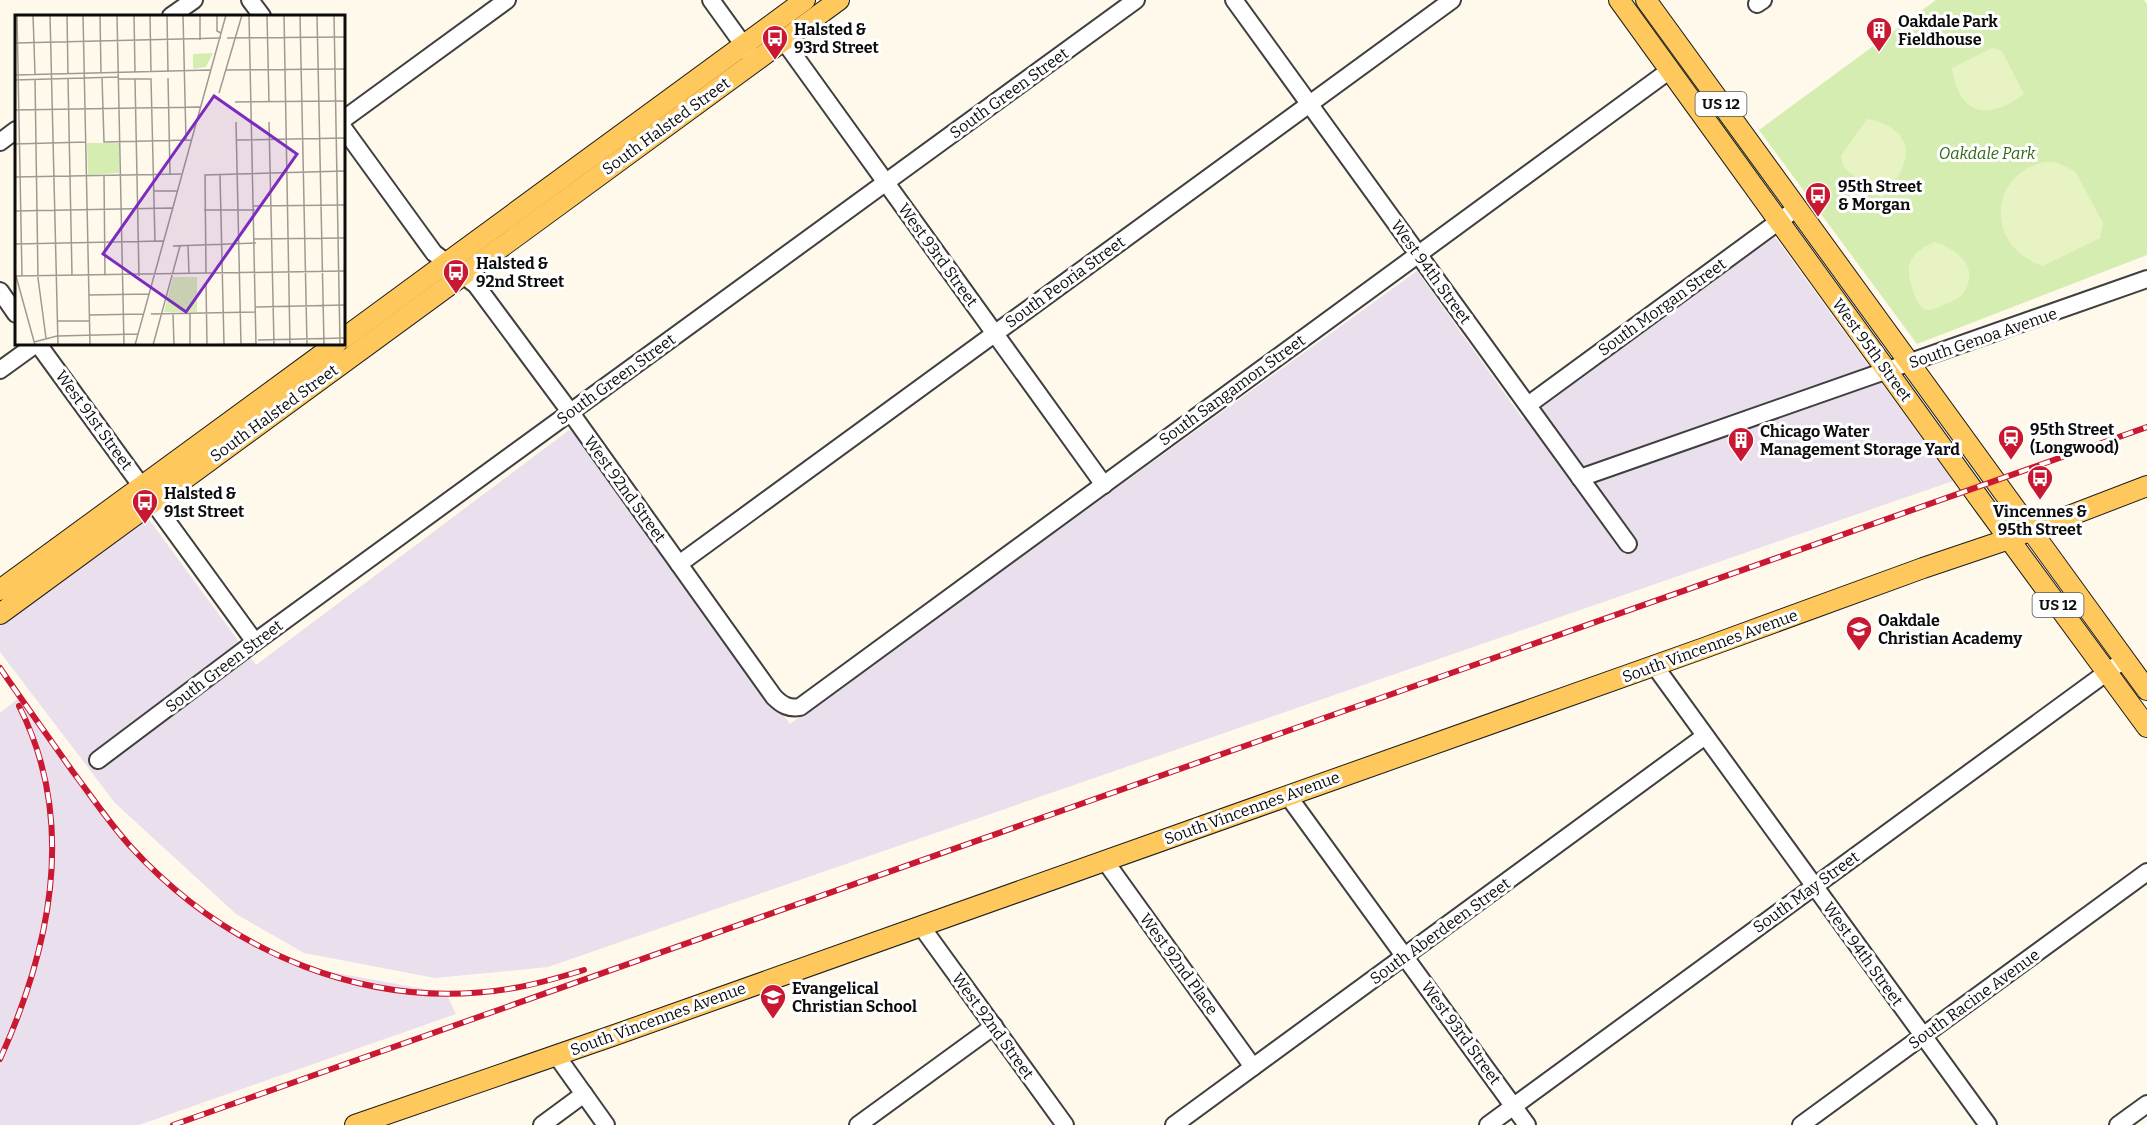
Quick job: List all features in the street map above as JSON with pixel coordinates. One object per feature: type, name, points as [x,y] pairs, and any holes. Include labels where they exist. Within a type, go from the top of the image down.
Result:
[{"type":"main road","name":"South Halsted Street","points":[[0,590],[148,494],[463,275],[749,54],[772,24],[805,0]]},
{"type":"main road","name":"South Halsted Street","points":[[345,337],[447,263],[749,54],[784,41],[839,0]]},
{"type":"main road","name":"West 95th Street","points":[[1619,0],[2147,727]]},
{"type":"main road","name":"West 95th Street","points":[[1646,0],[2147,690]]},
{"type":"main road","name":"South Halsted Street","points":[[0,614],[335,345]]},
{"type":"main road","name":"South Vincennes Avenue","points":[[355,1125],[1654,666],[2031,531],[2147,486]]},
{"type":"street","points":[[172,15],[194,0]]},
{"type":"street","points":[[250,0],[261,15]]},
{"type":"street","points":[[345,118],[507,0]]},
{"type":"street","points":[[711,0],[749,54]]},
{"type":"street","name":"South Green Street","points":[[98,760],[255,642],[1136,0]]},
{"type":"street","name":"West 94th Street","points":[[1234,0],[1629,544]]},
{"type":"street","name":"South Peoria Street","points":[[679,564],[1452,0]]},
{"type":"street","name":"West 93rd Street","points":[[772,24],[1104,485]]},
{"type":"street","name":"South Sangamon Street","points":[[794,708],[800,707],[1670,70]]},
{"type":"street","name":"West 92nd Street","points":[[345,130],[434,253],[476,285],[571,413],[774,698],[783,705],[794,708]]},
{"type":"street","points":[[0,142],[15,131]]},
{"type":"street","name":"South Morgan Street","points":[[1528,405],[1797,208]]},
{"type":"street","name":"South Genoa Avenue","points":[[1580,478],[2147,279]]},
{"type":"street","points":[[0,291],[15,313]]},
{"type":"street","points":[[0,370],[36,345]]},
{"type":"street","name":"West 91st Street","points":[[38,345],[255,642]]},
{"type":"street","name":"South May Street","points":[[1488,1125],[2125,659]]},
{"type":"street","name":"West 94th Street","points":[[1654,666],[1988,1125]]},
{"type":"street","name":"South Aberdeen Street","points":[[1174,1125],[1705,736]]},
{"type":"street","name":"West 93rd Street","points":[[1288,796],[1527,1125]]},
{"type":"street","name":"West 92nd Place","points":[[1105,861],[1253,1067]]},
{"type":"street","name":"South Racine Avenue","points":[[1801,1125],[2147,872]]},
{"type":"street","name":"West 92nd Street","points":[[921,926],[1065,1125]]},
{"type":"street","points":[[858,1125],[994,1026]]},
{"type":"street","points":[[556,1055],[606,1125]]},
{"type":"street","points":[[542,1125],[584,1094]]},
{"type":"street","points":[[2118,1125],[2147,1104]]},
{"type":"shaded area","points":[[1775,237],[1953,481],[548,967],[435,978],[304,953],[236,914],[115,803],[0,652],[0,626],[148,518],[256,665],[572,428],[790,724],[1417,271],[1523,419]]},
{"type":"shaded area","points":[[20,697],[132,848],[223,926],[314,969],[446,993],[456,1014],[139,1125],[0,1125],[0,713]]},
{"type":"green space","points":[[1628,0],[1636,0],[1762,173],[1761,176],[1757,177]]},
{"type":"green space","name":"Oakdale Park","points":[[1936,0],[2144,0],[2147,4],[2147,255],[1917,344],[1759,130]]},
{"type":"green space","points":[[1992,48],[2002,51],[2024,94],[1999,108],[1977,109],[1961,96],[1952,68]]},
{"type":"green space","points":[[1867,119],[1884,124],[1896,131],[1903,140],[1906,151],[1899,174],[1882,198],[1844,168],[1841,156]]},
{"type":"green space","points":[[2044,162],[2055,162],[2075,171],[2103,223],[2100,238],[2043,266],[2025,257],[2011,244],[2003,229],[2001,213],[2003,197],[2012,182],[2025,170]]},
{"type":"green space","points":[[1935,242],[1958,254],[1968,267],[1969,275],[1964,292],[1956,300],[1928,310],[1924,309],[1916,299],[1909,266],[1919,251]]},
{"type":"railway","points":[[173,1125],[2147,427]]},
{"type":"railway","points":[[0,668],[108,820],[131,847],[169,885],[212,917],[257,945],[305,967],[355,982],[407,991],[460,993],[514,988],[584,970]]},
{"type":"railway","points":[[0,1059],[33,973],[44,928],[50,883],[52,838],[48,794],[37,749],[19,706]]},
{"type":"place","name":"Oakdale Park Fieldhouse","points":[[1879,53]]},
{"type":"place","name":"Halsted & 93rd Street","points":[[775,61]]},
{"type":"place","name":"95th Street & Morgan","points":[[1818,218]]},
{"type":"place","name":"Halsted & 92nd Street","points":[[456,295]]},
{"type":"place","name":"95th Street (Longwood)","points":[[2011,461]]},
{"type":"place","name":"Chicago Water Management Storage Yard","points":[[1741,463]]},
{"type":"place","name":"Vincennes & 95th Street","points":[[2040,501]]},
{"type":"place","name":"Halsted & 91st Street","points":[[145,525]]},
{"type":"place","name":"Oakdale Christian Academy","points":[[1859,652]]},
{"type":"place","name":"Evangelical Christian School","points":[[773,1020]]}]
